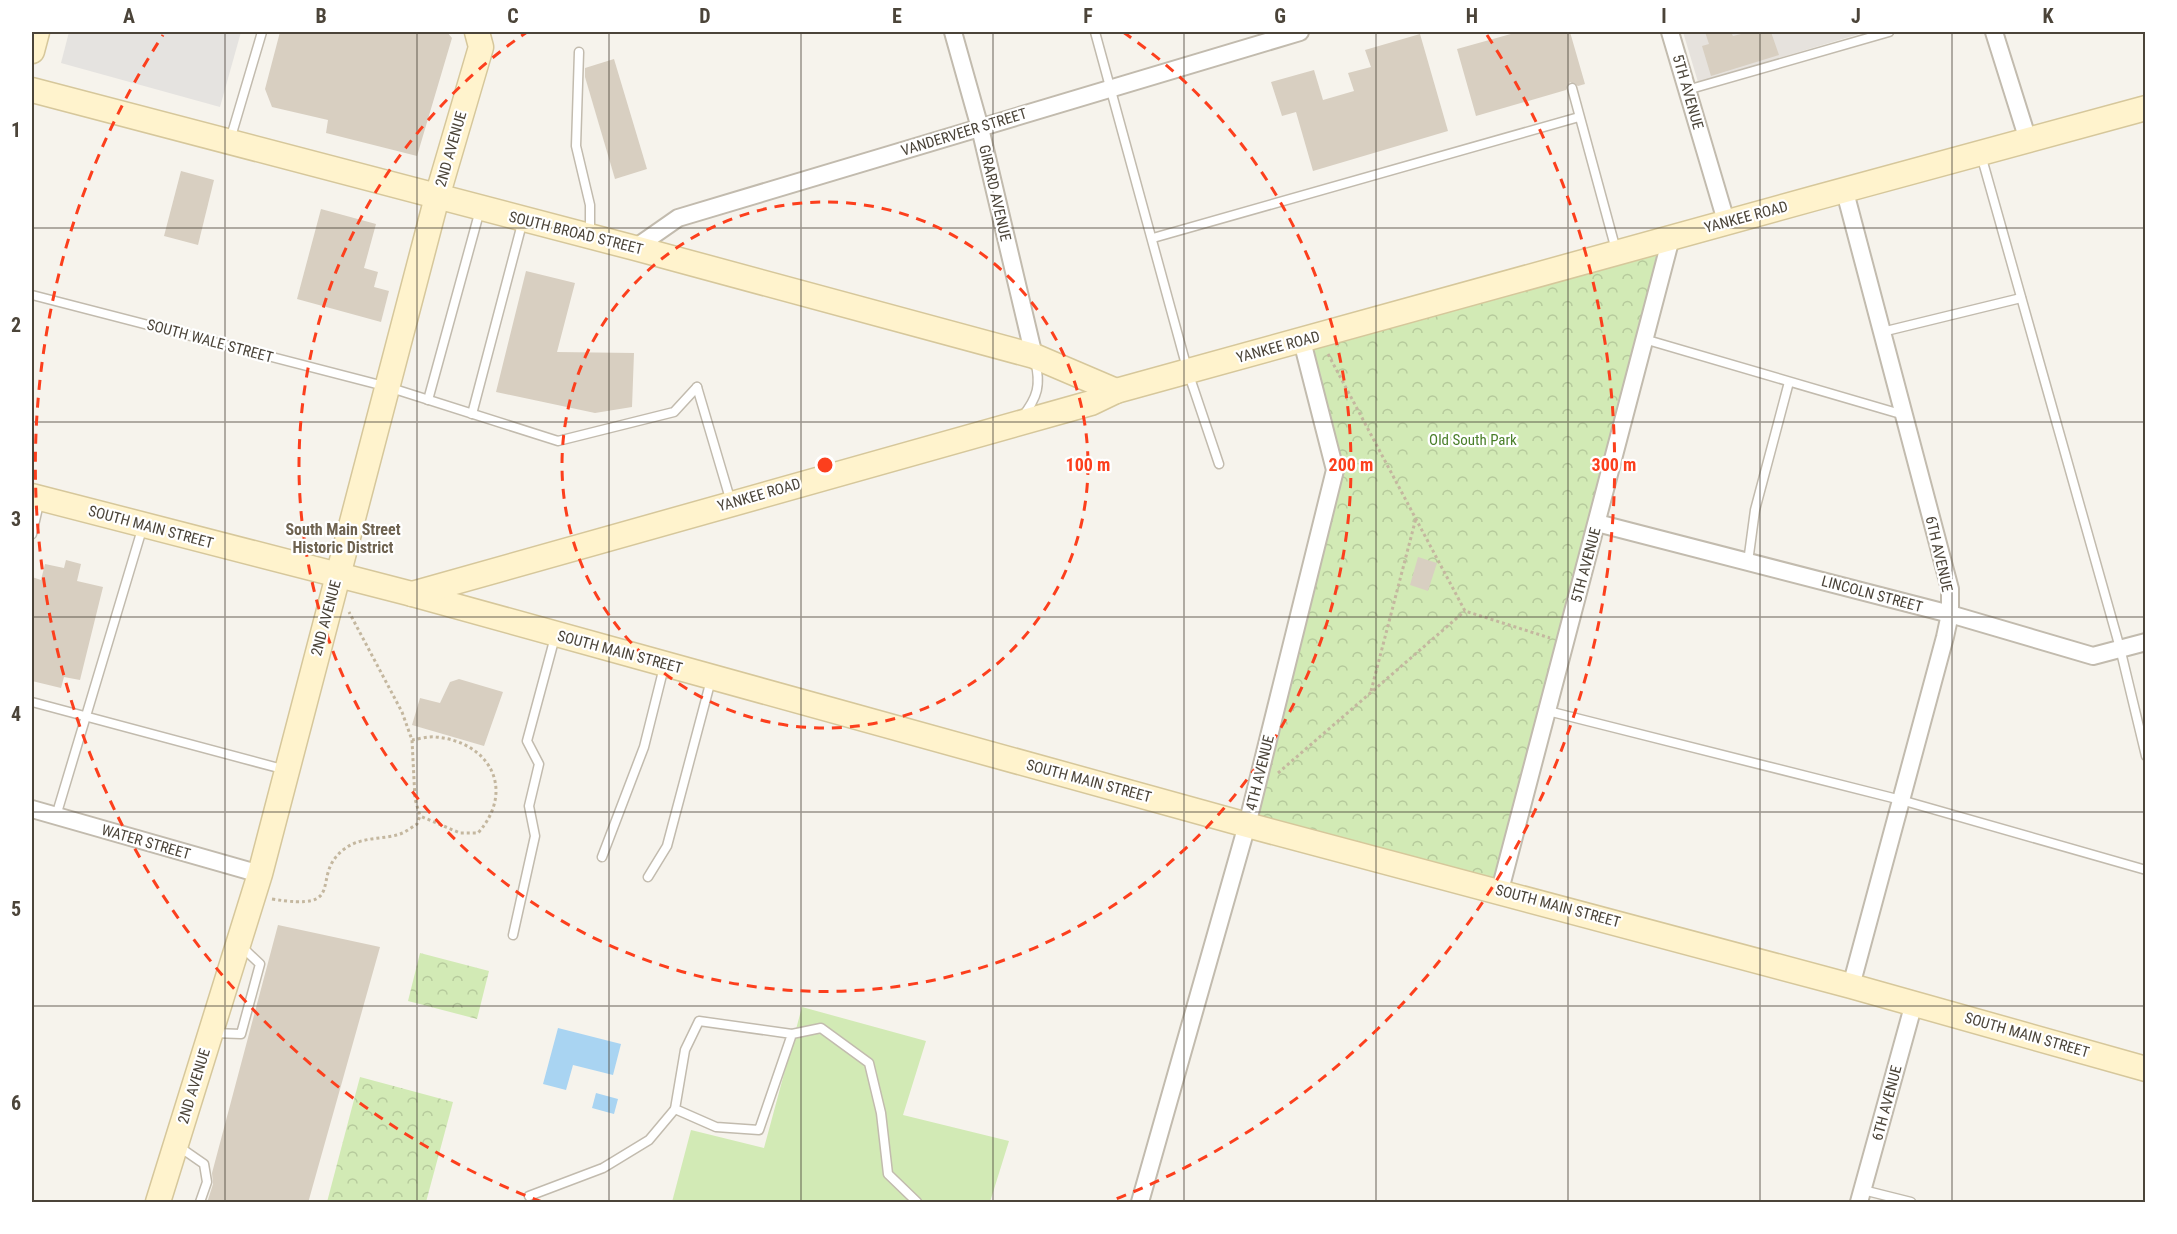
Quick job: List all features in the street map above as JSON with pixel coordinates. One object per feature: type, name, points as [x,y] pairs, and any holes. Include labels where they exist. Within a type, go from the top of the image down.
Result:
[{"type":"street","points":[[32,51],[37,32]]},
{"type":"street","name":"2ND AVENUE","points":[[158,1203],[260,874],[437,197],[481,47],[477,32]]},
{"type":"street","name":"GIRARD AVENUE","points":[[953,32],[980,128],[1034,356]]},
{"type":"street","name":"VANDERVEER STREET","points":[[635,248],[678,218],[1297,32]]},
{"type":"street","name":"5TH AVENUE","points":[[1670,32],[1726,222]]},
{"type":"street","points":[[1994,32],[2028,140]]},
{"type":"street","name":"SOUTH BROAD STREET","points":[[32,90],[590,236],[1034,356],[1116,391]]},
{"type":"street","name":"YANKEE ROAD","points":[[412,594],[1091,403],[1116,391],[2145,108]]},
{"type":"street","name":"6TH AVENUE","points":[[1845,192],[1950,589],[1950,614],[1851,986]]},
{"type":"street","name":"5TH AVENUE","points":[[1500,890],[1671,238]]},
{"type":"street","name":"4TH AVENUE","points":[[1140,1203],[1247,825],[1335,470],[1302,340]]},
{"type":"street","name":"SOUTH MAIN STREET","points":[[36,497],[412,594],[1247,825],[1500,890],[1914,1003],[2145,1069]]},
{"type":"street","name":"LINCOLN STREET","points":[[1598,523],[1950,614],[2093,656],[2145,642]]},
{"type":"street","name":"WATER STREET","points":[[32,809],[260,874]]},
{"type":"street","name":"6TH AVENUE","points":[[1861,1196],[1914,1003]]},
{"type":"lane","points":[[230,142],[262,32]]},
{"type":"lane","points":[[1095,32],[1188,372],[1219,464]]},
{"type":"lane","points":[[1687,90],[1889,32]]},
{"type":"lane","points":[[579,52],[576,146],[590,205],[590,236]]},
{"type":"lane","points":[[1572,88],[1617,253]]},
{"type":"lane","points":[[1153,238],[1580,117]]},
{"type":"lane","points":[[1981,153],[2120,648],[2145,756]]},
{"type":"lane","points":[[428,400],[480,208]]},
{"type":"lane","points":[[472,414],[524,219]]},
{"type":"lane","name":"SOUTH WALE STREET","points":[[32,295],[388,387],[558,441],[674,412],[697,387],[731,503]]},
{"type":"lane","points":[[1882,332],[2021,298]]},
{"type":"lane","points":[[1644,339],[1904,415]]},
{"type":"lane","points":[[1018,422],[1036,399],[1040,380],[1034,356]]},
{"type":"lane","points":[[1748,562],[1755,510],[1790,382]]},
{"type":"lane","points":[[32,534],[36,497]]},
{"type":"lane","points":[[56,816],[84,716],[143,525]]},
{"type":"lane","points":[[513,935],[535,836],[529,806],[539,764],[527,741],[556,634]]},
{"type":"lane","points":[[602,857],[644,747],[664,664]]},
{"type":"lane","points":[[648,877],[667,846],[712,677]]},
{"type":"lane","points":[[32,702],[286,770]]},
{"type":"lane","points":[[1548,711],[1901,800],[2145,870]]},
{"type":"lane","points":[[529,1196],[603,1168],[648,1140],[675,1109],[685,1050],[699,1021],[792,1034],[821,1028],[869,1063],[881,1113],[888,1174],[917,1203]]},
{"type":"lane","points":[[675,1109],[716,1127],[759,1130],[792,1034]]},
{"type":"lane","points":[[176,1144],[204,1164],[207,1182],[200,1203]]},
{"type":"lane","points":[[1861,1196],[1911,1203]]},
{"type":"path","points":[[1302,340],[1328,354],[1465,611],[1566,643]]},
{"type":"path","points":[[1371,693],[1416,518]]},
{"type":"path","points":[[267,898],[299,903],[316,900],[326,889],[332,864],[343,850],[364,839],[400,834],[417,824],[420,816],[415,799],[412,740],[402,712],[349,611]]},
{"type":"path","points":[[1274,780],[1279,772],[1465,611]]},
{"type":"path","points":[[412,740],[435,736],[474,748],[488,762],[497,784],[490,819],[478,833],[460,832],[420,816]]},
{"type":"shaded area","points":[[69,32],[241,32],[220,107],[61,63]]},
{"type":"shaded area","points":[[1683,32],[1866,32],[1698,82]]},
{"type":"green space","name":"Old South Park","points":[[1671,238],[1500,890],[1247,825],[1335,470],[1302,341]]},
{"type":"green space","points":[[420,953],[489,971],[477,1019],[408,1001]]},
{"type":"green space","points":[[802,1007],[926,1041],[903,1115],[1009,1141],[990,1202],[672,1202],[691,1130],[764,1148]]},
{"type":"green space","points":[[360,1077],[453,1102],[426,1202],[327,1202]]},
{"type":"water","points":[[558,1028],[621,1044],[613,1075],[573,1065],[566,1090],[543,1084]]},
{"type":"water","points":[[596,1093],[618,1099],[614,1114],[592,1108]]},
{"type":"building","points":[[280,32],[447,32],[452,38],[417,156],[326,133],[328,120],[272,107],[265,89]]},
{"type":"building","points":[[1518,32],[1570,32],[1585,84],[1578,86],[1570,82],[1566,90],[1476,116],[1457,49]]},
{"type":"building","points":[[1705,32],[1731,32],[1733,36],[1749,32],[1771,32],[1779,55],[1711,76],[1702,46],[1709,44]]},
{"type":"building","points":[[1420,34],[1448,131],[1313,171],[1296,112],[1282,116],[1271,82],[1314,70],[1323,100],[1354,91],[1348,73],[1371,67],[1365,50]]},
{"type":"building","points":[[614,59],[647,169],[615,179],[585,77],[585,68]]},
{"type":"building","points":[[181,171],[214,180],[198,245],[164,236]]},
{"type":"building","points":[[321,209],[376,224],[364,268],[378,272],[374,287],[389,291],[381,322],[297,299]]},
{"type":"building","points":[[526,271],[575,283],[557,352],[634,353],[632,407],[595,413],[496,392]]},
{"type":"building","points":[[1418,557],[1437,563],[1428,591],[1410,585]]},
{"type":"building","points":[[66,560],[81,564],[77,581],[103,587],[80,680],[64,677],[61,688],[32,681],[32,577],[41,580],[45,564],[64,568]]},
{"type":"building","points":[[459,679],[503,692],[484,746],[412,725],[420,698],[440,703],[450,682]]},
{"type":"building","points":[[278,925],[380,947],[308,1203],[207,1203],[213,1184],[212,1173]]},
{"type":"district","name":"South Main Street Historic District","points":[[343,538]]}]
